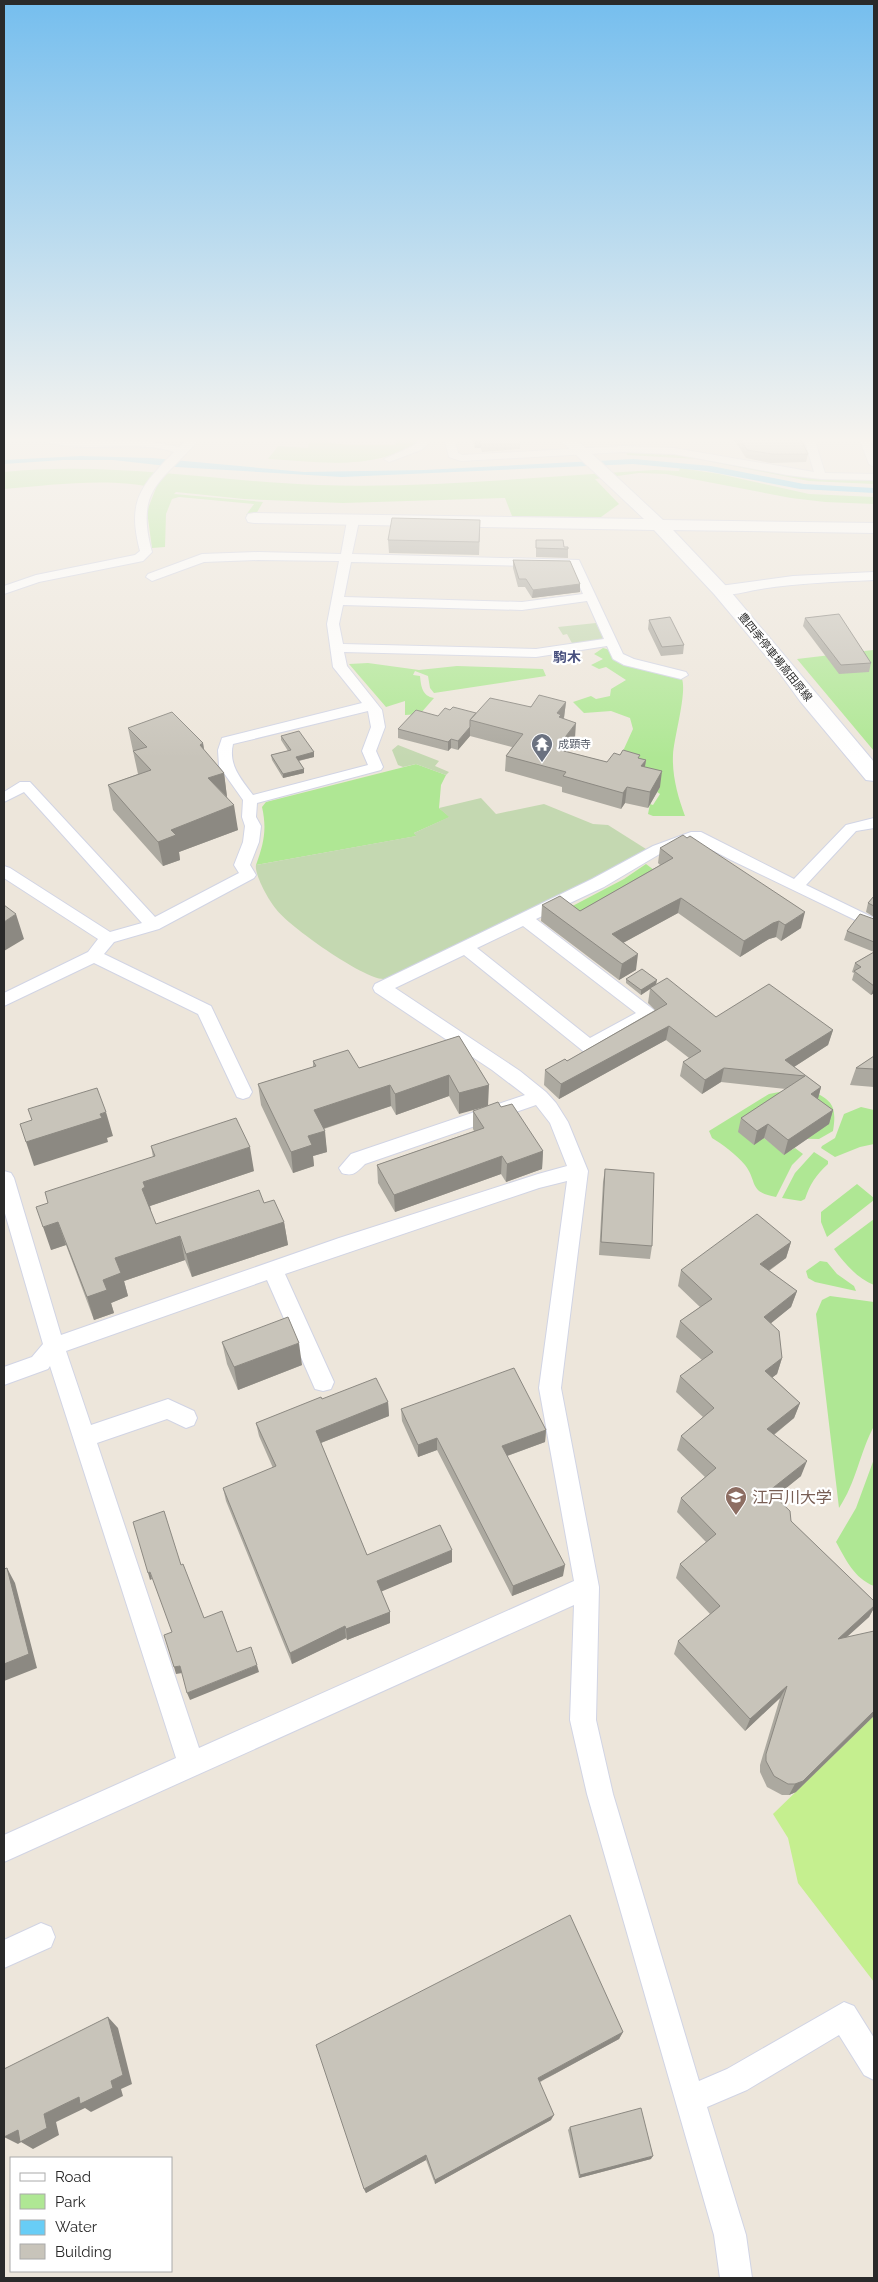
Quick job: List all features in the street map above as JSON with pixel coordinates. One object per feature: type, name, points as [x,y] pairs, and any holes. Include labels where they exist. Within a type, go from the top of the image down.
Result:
[{"type":"main road","name":"豊四季停車場高田原線","points":[[678,544],[783,664],[807,697],[874,775]]},
{"type":"street","points":[[4,590],[19,584],[139,558],[146,552],[145,544]]},
{"type":"street","points":[[250,800],[376,767],[369,751],[378,727],[375,710],[340,667],[333,624],[348,544]]},
{"type":"street","points":[[152,577],[202,558],[258,556],[575,563],[618,656],[629,662],[681,675]]},
{"type":"street","points":[[720,590],[792,580],[874,576]]},
{"type":"street","points":[[4,580],[19,584]]},
{"type":"street","points":[[337,601],[522,606],[592,597]]},
{"type":"street","points":[[337,648],[536,653],[611,642]]},
{"type":"street","points":[[4,1000],[94,956],[108,938],[153,925],[248,875],[242,865],[251,842],[253,826],[249,817],[250,800],[228,772],[223,754],[227,741],[372,705]]},
{"type":"street","points":[[4,798],[25,785],[153,925]]},
{"type":"street","points":[[796,886],[851,828],[874,823]]},
{"type":"street","points":[[736,2278],[730,2234],[600,1794],[583,1720],[587,1587],[550,1388],[578,1171],[570,1146],[550,1108],[525,1085],[399,998],[381,988],[598,883],[658,849],[696,834],[874,924]]},
{"type":"street","points":[[4,871],[108,938]]},
{"type":"street","points":[[466,948],[589,1047],[648,1014],[524,918]]},
{"type":"street","points":[[94,956],[205,1010],[243,1092]]},
{"type":"street","points":[[349,1168],[358,1159],[538,1097]]},
{"type":"street","points":[[4,1376],[40,1363],[54,1346],[538,1180],[578,1171]]},
{"type":"street","points":[[4,1178],[54,1346],[191,1764]]},
{"type":"street","points":[[273,1270],[323,1382]]},
{"type":"street","points":[[85,1437],[168,1409],[186,1418]]},
{"type":"street","points":[[4,1849],[587,1587]]},
{"type":"street","points":[[4,1954],[41,1937]]},
{"type":"street","points":[[691,2099],[737,2080],[844,2016],[874,2065]]},
{"type":"green space","points":[[152,544],[165,544],[165,547],[152,548]]},
{"type":"green space","points":[[596,623],[603,638],[600,641],[573,645],[567,634],[563,635],[558,627]]},
{"type":"green space","points":[[603,648],[610,650],[624,665],[682,679],[683,694],[674,747],[673,771],[685,816],[653,816],[648,814],[650,804],[653,805],[660,794],[657,792],[660,787],[623,751],[633,729],[630,718],[611,711],[584,713],[573,702],[591,696],[596,699],[610,696],[611,689],[626,680],[606,667],[599,669],[591,665],[603,659],[594,654]]},
{"type":"green space","points":[[874,651],[874,751],[797,659]]},
{"type":"green space","points":[[368,663],[419,670],[457,666],[543,669],[546,676],[434,693],[430,688],[428,676],[415,671],[413,675],[420,676],[425,693],[434,698],[420,714],[405,715],[405,701],[386,707],[349,664]]},
{"type":"green space","points":[[398,745],[439,761],[435,766],[449,772],[446,775],[416,764],[403,767],[398,765],[392,750]]},
{"type":"green space","points":[[416,764],[446,775],[441,785],[439,808],[450,817],[414,833],[417,836],[256,865],[264,836],[262,807],[266,802]]},
{"type":"green space","points":[[481,798],[496,814],[544,804],[593,824],[608,825],[646,849],[615,869],[413,970],[388,979],[374,977],[361,971],[310,939],[283,917],[273,905],[257,875],[256,865],[416,836],[414,833],[449,817],[439,808]]},
{"type":"green space","points":[[646,864],[662,876],[576,923],[561,912],[624,879]]},
{"type":"green space","points":[[805,1087],[826,1099],[833,1107],[833,1131],[819,1139],[764,1138],[784,1154],[795,1148],[803,1154],[792,1165],[776,1197],[767,1195],[757,1189],[742,1161],[712,1138],[709,1131],[769,1094]]},
{"type":"green space","points":[[861,1107],[874,1110],[874,1144],[860,1147],[835,1157],[821,1148],[835,1138],[844,1114]]},
{"type":"green space","points":[[814,1152],[828,1161],[828,1164],[814,1180],[805,1199],[801,1201],[782,1198],[795,1173]]},
{"type":"green space","points":[[857,1184],[874,1200],[827,1237],[821,1222],[821,1212]]},
{"type":"green space","points":[[874,1219],[874,1285],[862,1279],[852,1270],[834,1249]]},
{"type":"green space","points":[[820,1261],[827,1262],[837,1274],[854,1286],[856,1291],[815,1282],[808,1278],[806,1271]]},
{"type":"green space","points":[[830,1296],[874,1302],[874,1426],[850,1488],[839,1508],[816,1314],[822,1300]]},
{"type":"green space","points":[[874,1459],[874,1586],[867,1583],[856,1573],[847,1562],[836,1542],[856,1508]]},
{"type":"green space","points":[[874,1716],[874,1982],[798,1883],[788,1838],[773,1814]]},
{"type":"building","points":[[536,544],[564,544],[568,549],[536,548]]},
{"type":"building","points":[[513,560],[570,561],[580,584],[533,590],[526,579],[519,579]]},
{"type":"building","points":[[839,614],[871,663],[841,665],[805,618]]},
{"type":"building","points":[[670,617],[684,645],[662,647],[649,620]]},
{"type":"building","points":[[539,695],[566,702],[557,713],[561,715],[559,717],[576,723],[556,749],[607,762],[614,753],[620,755],[623,750],[640,755],[638,758],[646,760],[641,766],[662,771],[650,792],[627,787],[623,793],[563,776],[566,772],[506,756],[523,734],[470,720],[490,698],[531,707]]},
{"type":"building","points":[[453,707],[476,713],[470,720],[470,727],[458,741],[451,739],[448,742],[398,729],[416,710],[438,716],[445,708],[450,710]]},
{"type":"building","points":[[172,712],[203,743],[200,745],[224,773],[208,778],[234,805],[171,830],[176,835],[158,842],[108,785],[151,770],[133,751],[147,747],[128,728]]},
{"type":"building","points":[[299,731],[314,752],[296,757],[304,769],[283,774],[271,755],[291,750],[281,736]]},
{"type":"building","points":[[683,835],[687,838],[690,836],[805,912],[785,925],[779,921],[773,923],[744,941],[681,898],[612,934],[638,954],[622,964],[542,905],[560,896],[580,911],[673,858],[660,848]]},
{"type":"building","points":[[874,896],[874,906],[868,903]]},
{"type":"building","points":[[4,905],[16,914],[4,922]]},
{"type":"building","points":[[860,914],[874,919],[874,942],[847,931]]},
{"type":"building","points":[[874,952],[874,986],[854,971],[861,967],[855,963]]},
{"type":"building","points":[[642,969],[657,980],[641,990],[626,979]]},
{"type":"building","points":[[667,978],[716,1017],[769,984],[833,1030],[785,1060],[821,1087],[811,1094],[833,1110],[788,1140],[768,1124],[757,1131],[741,1118],[805,1076],[724,1068],[705,1080],[683,1062],[701,1051],[669,1026],[561,1084],[545,1070],[565,1059],[567,1061],[667,1004],[650,988]]},
{"type":"building","points":[[459,1036],[489,1085],[459,1093],[449,1075],[395,1094],[390,1085],[314,1110],[325,1131],[308,1136],[312,1145],[291,1152],[258,1084],[316,1066],[313,1061],[348,1050],[359,1068]]},
{"type":"building","points":[[874,1056],[874,1069],[856,1068]]},
{"type":"building","points":[[97,1088],[106,1112],[100,1114],[102,1118],[26,1142],[20,1124],[32,1120],[28,1109]]},
{"type":"building","points":[[498,1102],[501,1107],[512,1104],[543,1151],[507,1164],[502,1156],[394,1195],[377,1165],[484,1128],[473,1111]]},
{"type":"building","points":[[236,1118],[250,1147],[143,1182],[145,1187],[142,1189],[156,1224],[259,1190],[264,1203],[274,1200],[284,1222],[186,1254],[180,1236],[115,1258],[121,1273],[103,1280],[107,1290],[87,1297],[58,1222],[43,1227],[36,1207],[48,1203],[45,1192],[155,1156],[151,1146]]},
{"type":"building","points":[[605,1169],[654,1173],[652,1246],[601,1242]]},
{"type":"building","points":[[757,1214],[791,1242],[760,1264],[797,1291],[764,1317],[779,1331],[782,1358],[765,1371],[800,1403],[767,1429],[807,1461],[769,1491],[790,1511],[791,1521],[874,1601],[874,1606],[838,1639],[874,1631],[874,1711],[803,1781],[795,1784],[788,1784],[774,1776],[766,1761],[766,1754],[787,1686],[750,1719],[678,1641],[720,1606],[680,1564],[716,1534],[681,1498],[716,1468],[681,1436],[714,1408],[680,1376],[713,1352],[680,1321],[712,1299],[681,1270]]},
{"type":"building","points":[[288,1317],[299,1343],[234,1367],[222,1342]]},
{"type":"building","points":[[514,1368],[546,1430],[502,1446],[565,1565],[513,1586],[437,1438],[418,1445],[401,1409]]},
{"type":"building","points":[[376,1378],[388,1402],[316,1431],[367,1555],[440,1525],[452,1550],[377,1581],[390,1612],[346,1629],[345,1626],[290,1653],[223,1488],[276,1466],[256,1423],[321,1397],[322,1399]]},
{"type":"building","points":[[164,1511],[181,1565],[183,1564],[204,1618],[222,1611],[237,1652],[251,1647],[257,1665],[187,1693],[180,1666],[174,1667],[164,1635],[172,1632],[150,1572],[148,1573],[133,1522]]},
{"type":"building","points":[[7,1568],[29,1654],[4,1664],[4,1569]]},
{"type":"building","points":[[570,1915],[623,2032],[538,2078],[554,2115],[435,2180],[426,2155],[364,2189],[316,2045]]},
{"type":"building","points":[[108,2017],[123,2075],[111,2081],[113,2088],[80,2104],[79,2097],[44,2114],[47,2128],[20,2142],[18,2130],[4,2137],[4,2069]]},
{"type":"building","points":[[641,2108],[653,2156],[580,2175],[570,2127]]},
{"type":"place","name":"成顕寺","points":[[542,763]]},
{"type":"place","name":"江戸川大学","points":[[736,1516]]},
{"type":"district","name":"駒木","points":[[567,657]]}]
